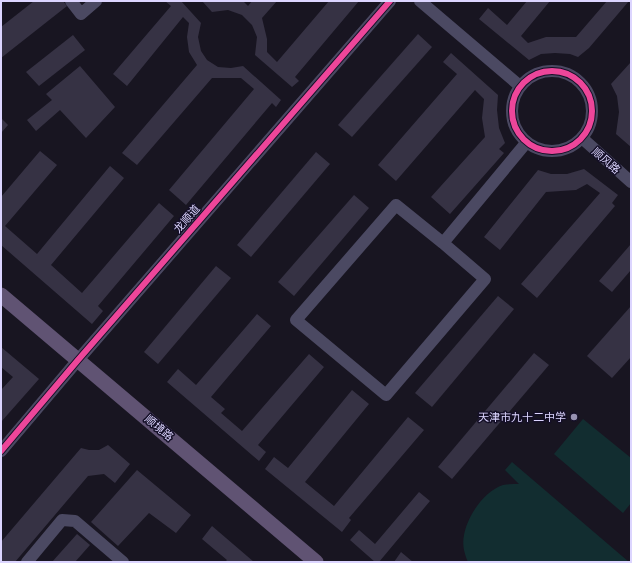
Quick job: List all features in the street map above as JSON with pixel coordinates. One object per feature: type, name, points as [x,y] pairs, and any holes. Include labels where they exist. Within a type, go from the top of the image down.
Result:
[{"type":"main road","name":"顺境路","points":[[1,295],[316,562]]},
{"type":"street","points":[[71,1],[81,14],[96,1]]},
{"type":"street","name":"龙顺道","points":[[1,451],[78,360],[390,1]]},
{"type":"street","points":[[420,1],[520,86]]},
{"type":"street","points":[[548,70],[564,72],[578,80],[587,89],[592,101],[592,118],[582,138],[567,149],[558,151],[544,151],[526,142],[518,134],[513,124],[511,110],[515,94],[520,86],[528,78],[538,72],[548,70]]},
{"type":"street","name":"顺风路","points":[[582,138],[631,182]]},
{"type":"street","points":[[443,243],[526,142]]},
{"type":"street","points":[[396,204],[443,243],[485,279],[386,395],[296,320],[396,204]]},
{"type":"street","points":[[27,562],[62,520],[75,521],[122,562]]},
{"type":"green space","points":[[583,419],[631,458],[631,503],[623,513],[554,454]]},
{"type":"green space","points":[[512,462],[629,562],[468,562],[463,541],[468,521],[480,503],[495,489],[503,485],[519,484],[505,470]]},
{"type":"building","points":[[34,1],[63,1],[67,6],[1,58],[1,27]]},
{"type":"building","points":[[165,1],[181,1],[201,23],[198,37],[201,51],[207,60],[218,67],[231,68],[243,66],[281,100],[276,107],[272,103],[186,205],[169,190],[254,89],[241,78],[212,78],[137,165],[122,153],[197,65],[189,52],[187,37],[189,23],[183,17],[127,86],[113,74],[171,6]]},
{"type":"building","points":[[202,1],[238,1],[244,2],[248,6],[252,1],[277,1],[262,18],[267,39],[267,52],[277,62],[329,1],[359,1],[295,77],[299,81],[292,87],[255,55],[257,37],[252,25],[242,15],[228,10],[212,12]]},
{"type":"building","points":[[527,1],[550,1],[521,36],[528,43],[546,37],[576,37],[607,1],[629,1],[589,48],[578,57],[570,54],[555,53],[541,54],[529,60],[479,19],[488,8],[507,25]]},
{"type":"building","points":[[418,34],[432,47],[352,137],[338,125]]},
{"type":"building","points":[[73,35],[85,50],[39,86],[26,72]]},
{"type":"building","points":[[451,53],[498,95],[497,110],[499,128],[505,143],[499,149],[504,153],[450,214],[431,197],[485,137],[482,118],[484,99],[475,90],[396,181],[378,165],[457,74],[443,62]]},
{"type":"building","points":[[631,62],[631,147],[616,134],[619,112],[617,96],[611,84]]},
{"type":"building","points":[[80,66],[115,107],[86,138],[60,110],[36,131],[27,120],[52,100],[46,94]]},
{"type":"building","points":[[1,118],[8,125],[1,133]]},
{"type":"building","points":[[40,151],[57,165],[5,226],[37,254],[110,166],[124,178],[51,265],[82,293],[159,203],[174,216],[98,306],[103,311],[92,324],[1,245],[1,197]]},
{"type":"building","points":[[316,152],[330,164],[251,257],[237,245]]},
{"type":"building","points":[[584,169],[618,195],[612,203],[615,206],[537,298],[521,284],[600,193],[587,184],[576,190],[546,192],[500,250],[484,237],[538,170],[551,174],[567,174]]},
{"type":"building","points":[[354,195],[369,208],[294,296],[278,282]]},
{"type":"building","points":[[631,244],[631,270],[612,292],[599,281]]},
{"type":"building","points":[[216,266],[231,278],[158,364],[144,352]]},
{"type":"building","points":[[498,296],[514,309],[432,407],[415,393]]},
{"type":"building","points":[[631,306],[631,357],[612,378],[587,356]]},
{"type":"building","points":[[257,314],[271,326],[211,397],[225,409],[221,413],[242,431],[309,354],[324,367],[258,445],[266,452],[259,461],[167,382],[178,369],[196,385]]},
{"type":"building","points":[[1,347],[39,379],[1,422],[1,390],[13,377],[1,367]]},
{"type":"building","points":[[534,353],[549,365],[452,479],[438,467]]},
{"type":"building","points":[[352,390],[369,404],[305,482],[334,506],[408,417],[424,430],[349,518],[351,520],[342,532],[265,469],[274,457],[288,468]]},
{"type":"building","points":[[108,445],[130,464],[115,483],[104,474],[88,476],[15,562],[1,562],[1,542],[81,448],[99,450]]},
{"type":"building","points":[[137,470],[191,515],[176,533],[149,513],[118,546],[91,522]]},
{"type":"building","points":[[419,492],[430,501],[379,562],[375,562],[350,540],[359,530],[375,544]]},
{"type":"building","points":[[212,526],[254,562],[225,562],[227,560],[202,539]]},
{"type":"building","points":[[77,534],[90,545],[75,562],[52,562]]},
{"type":"building","points":[[401,552],[413,562],[394,562]]},
{"type":"cycle path","points":[[1,451],[78,360],[390,1]]},
{"type":"cycle path","points":[[544,71],[560,71],[581,82],[592,103],[592,111],[592,119],[581,140],[560,151],[544,151],[530,145],[523,140],[518,133],[512,119],[512,103],[518,89],[523,82],[530,77],[544,71]]},
{"type":"place","name":"天津市九十二中学","points":[[574,417]]}]
